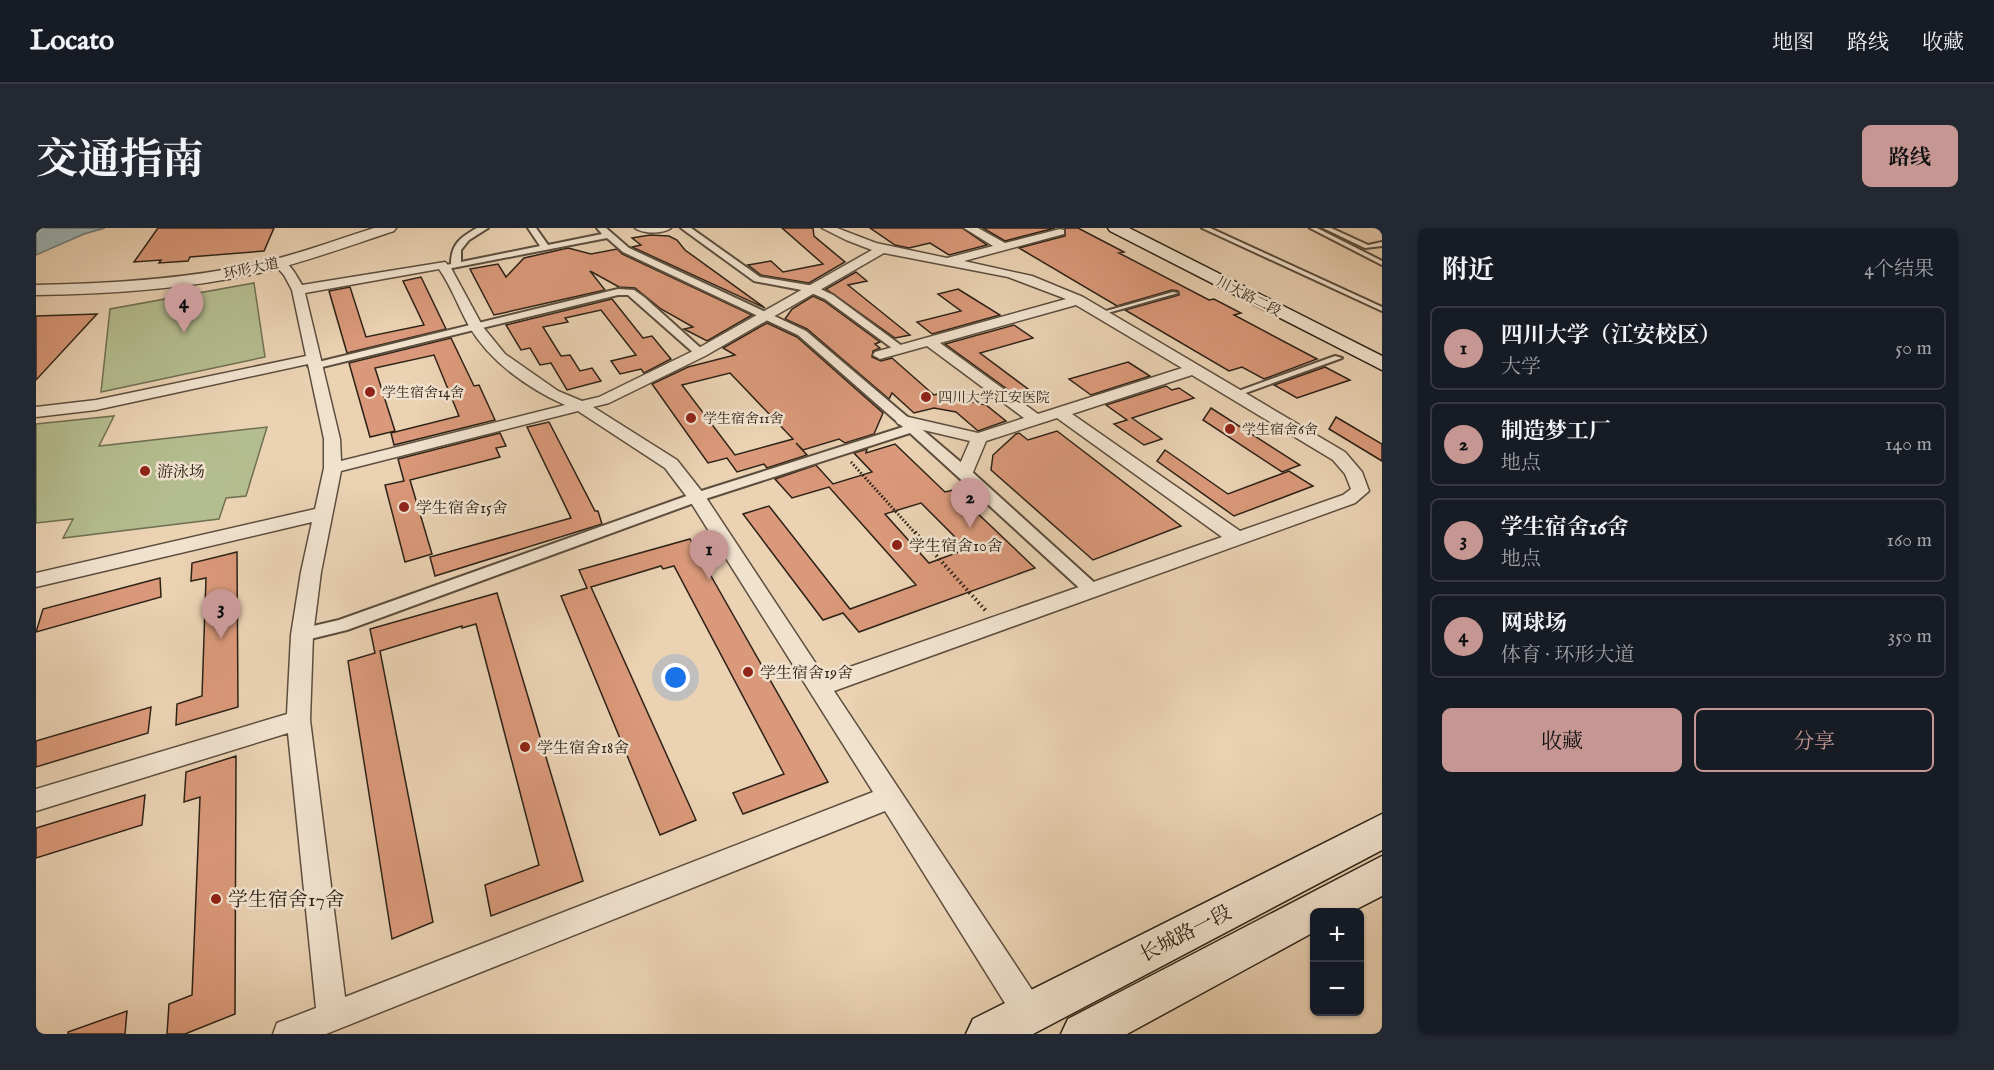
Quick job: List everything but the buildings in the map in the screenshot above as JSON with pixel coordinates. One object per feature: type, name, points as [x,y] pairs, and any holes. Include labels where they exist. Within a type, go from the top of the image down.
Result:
[{"type":"main road","name":"川大路二段","points":[[1116,228],[1382,364]]},
{"type":"main road","name":"川大路二段","points":[[1139,228],[1382,350]]},
{"type":"main road","name":"长城路一段","points":[[988,1034],[1382,831]]},
{"type":"main road","points":[[1083,1034],[1382,875]]},
{"type":"street","name":"环形大道","points":[[36,290],[78,290],[167,284],[259,268],[389,228]]},
{"type":"street","points":[[484,228],[466,238],[456,250],[451,267],[477,328],[500,357],[553,394],[580,406],[671,464],[697,496],[1029,1013]]},
{"type":"street","points":[[532,228],[546,248]]},
{"type":"street","points":[[641,228],[665,228]]},
{"type":"street","points":[[685,228],[757,279],[810,288],[848,309],[900,349]]},
{"type":"street","points":[[819,687],[1349,499],[1360,491],[1353,472],[1339,456],[1078,300],[1043,283],[1020,276],[894,254],[828,228]]},
{"type":"street","points":[[970,228],[1004,247]]},
{"type":"street","points":[[298,290],[431,266],[451,267],[546,248],[605,232],[626,250],[769,315],[802,333],[965,472],[1092,590]]},
{"type":"street","points":[[944,263],[1060,232]]},
{"type":"street","points":[[333,468],[580,406],[624,392],[769,315],[810,288],[882,249]]},
{"type":"street","points":[[278,262],[289,273],[298,290],[313,362],[328,415],[333,468],[311,572],[302,635],[298,720],[332,1017]]},
{"type":"street","points":[[36,412],[118,400],[477,328],[610,293],[630,292],[700,353]]},
{"type":"street","points":[[880,355],[1078,300]]},
{"type":"street","points":[[929,341],[1036,420]]},
{"type":"street","points":[[302,635],[341,626],[697,496],[840,450],[908,424],[979,438],[1195,369]]},
{"type":"street","points":[[1059,412],[1238,538]]},
{"type":"street","points":[[965,472],[979,438]]},
{"type":"street","points":[[36,580],[323,513]]},
{"type":"street","points":[[36,801],[298,720]]},
{"type":"street","points":[[288,1034],[890,797]]},
{"type":"lane","points":[[1205,228],[1382,309]]},
{"type":"lane","points":[[1313,228],[1382,263]]},
{"type":"lane","points":[[1326,228],[1367,247],[1382,244]]},
{"type":"lane","points":[[1102,313],[1175,293]]},
{"type":"lane","points":[[1236,393],[1338,358]]},
{"type":"path","points":[[840,450],[998,623]]},
{"type":"green space","points":[[254,283],[265,357],[101,392],[110,309]]},
{"type":"green space","name":"游泳场","points":[[114,416],[99,446],[267,427],[246,496],[226,498],[219,519],[63,538],[73,519],[36,523],[36,424]]},
{"type":"water","points":[[36,228],[105,228],[84,234],[36,255]]},
{"type":"place","name":"网球场","points":[[184,333]]},
{"type":"place","name":"学生宿舍14舍","points":[[370,392]]},
{"type":"place","name":"四川大学江安医院","points":[[926,397]]},
{"type":"place","name":"学生宿舍11舍","points":[[691,418]]},
{"type":"place","name":"学生宿舍6舍","points":[[1230,429]]},
{"type":"place","name":"游泳场","points":[[145,471]]},
{"type":"place","name":"学生宿舍15舍","points":[[404,507]]},
{"type":"place","name":"制造梦工厂","points":[[970,528]]},
{"type":"place","name":"学生宿舍10舍","points":[[897,545]]},
{"type":"place","name":"四川大学（江安校区）","points":[[709,580]]},
{"type":"place","name":"学生宿舍16舍","points":[[221,639]]},
{"type":"place","name":"学生宿舍19舍","points":[[748,672]]},
{"type":"place","name":"学生宿舍18舍","points":[[525,747]]},
{"type":"place","name":"学生宿舍17舍","points":[[216,899]]}]
